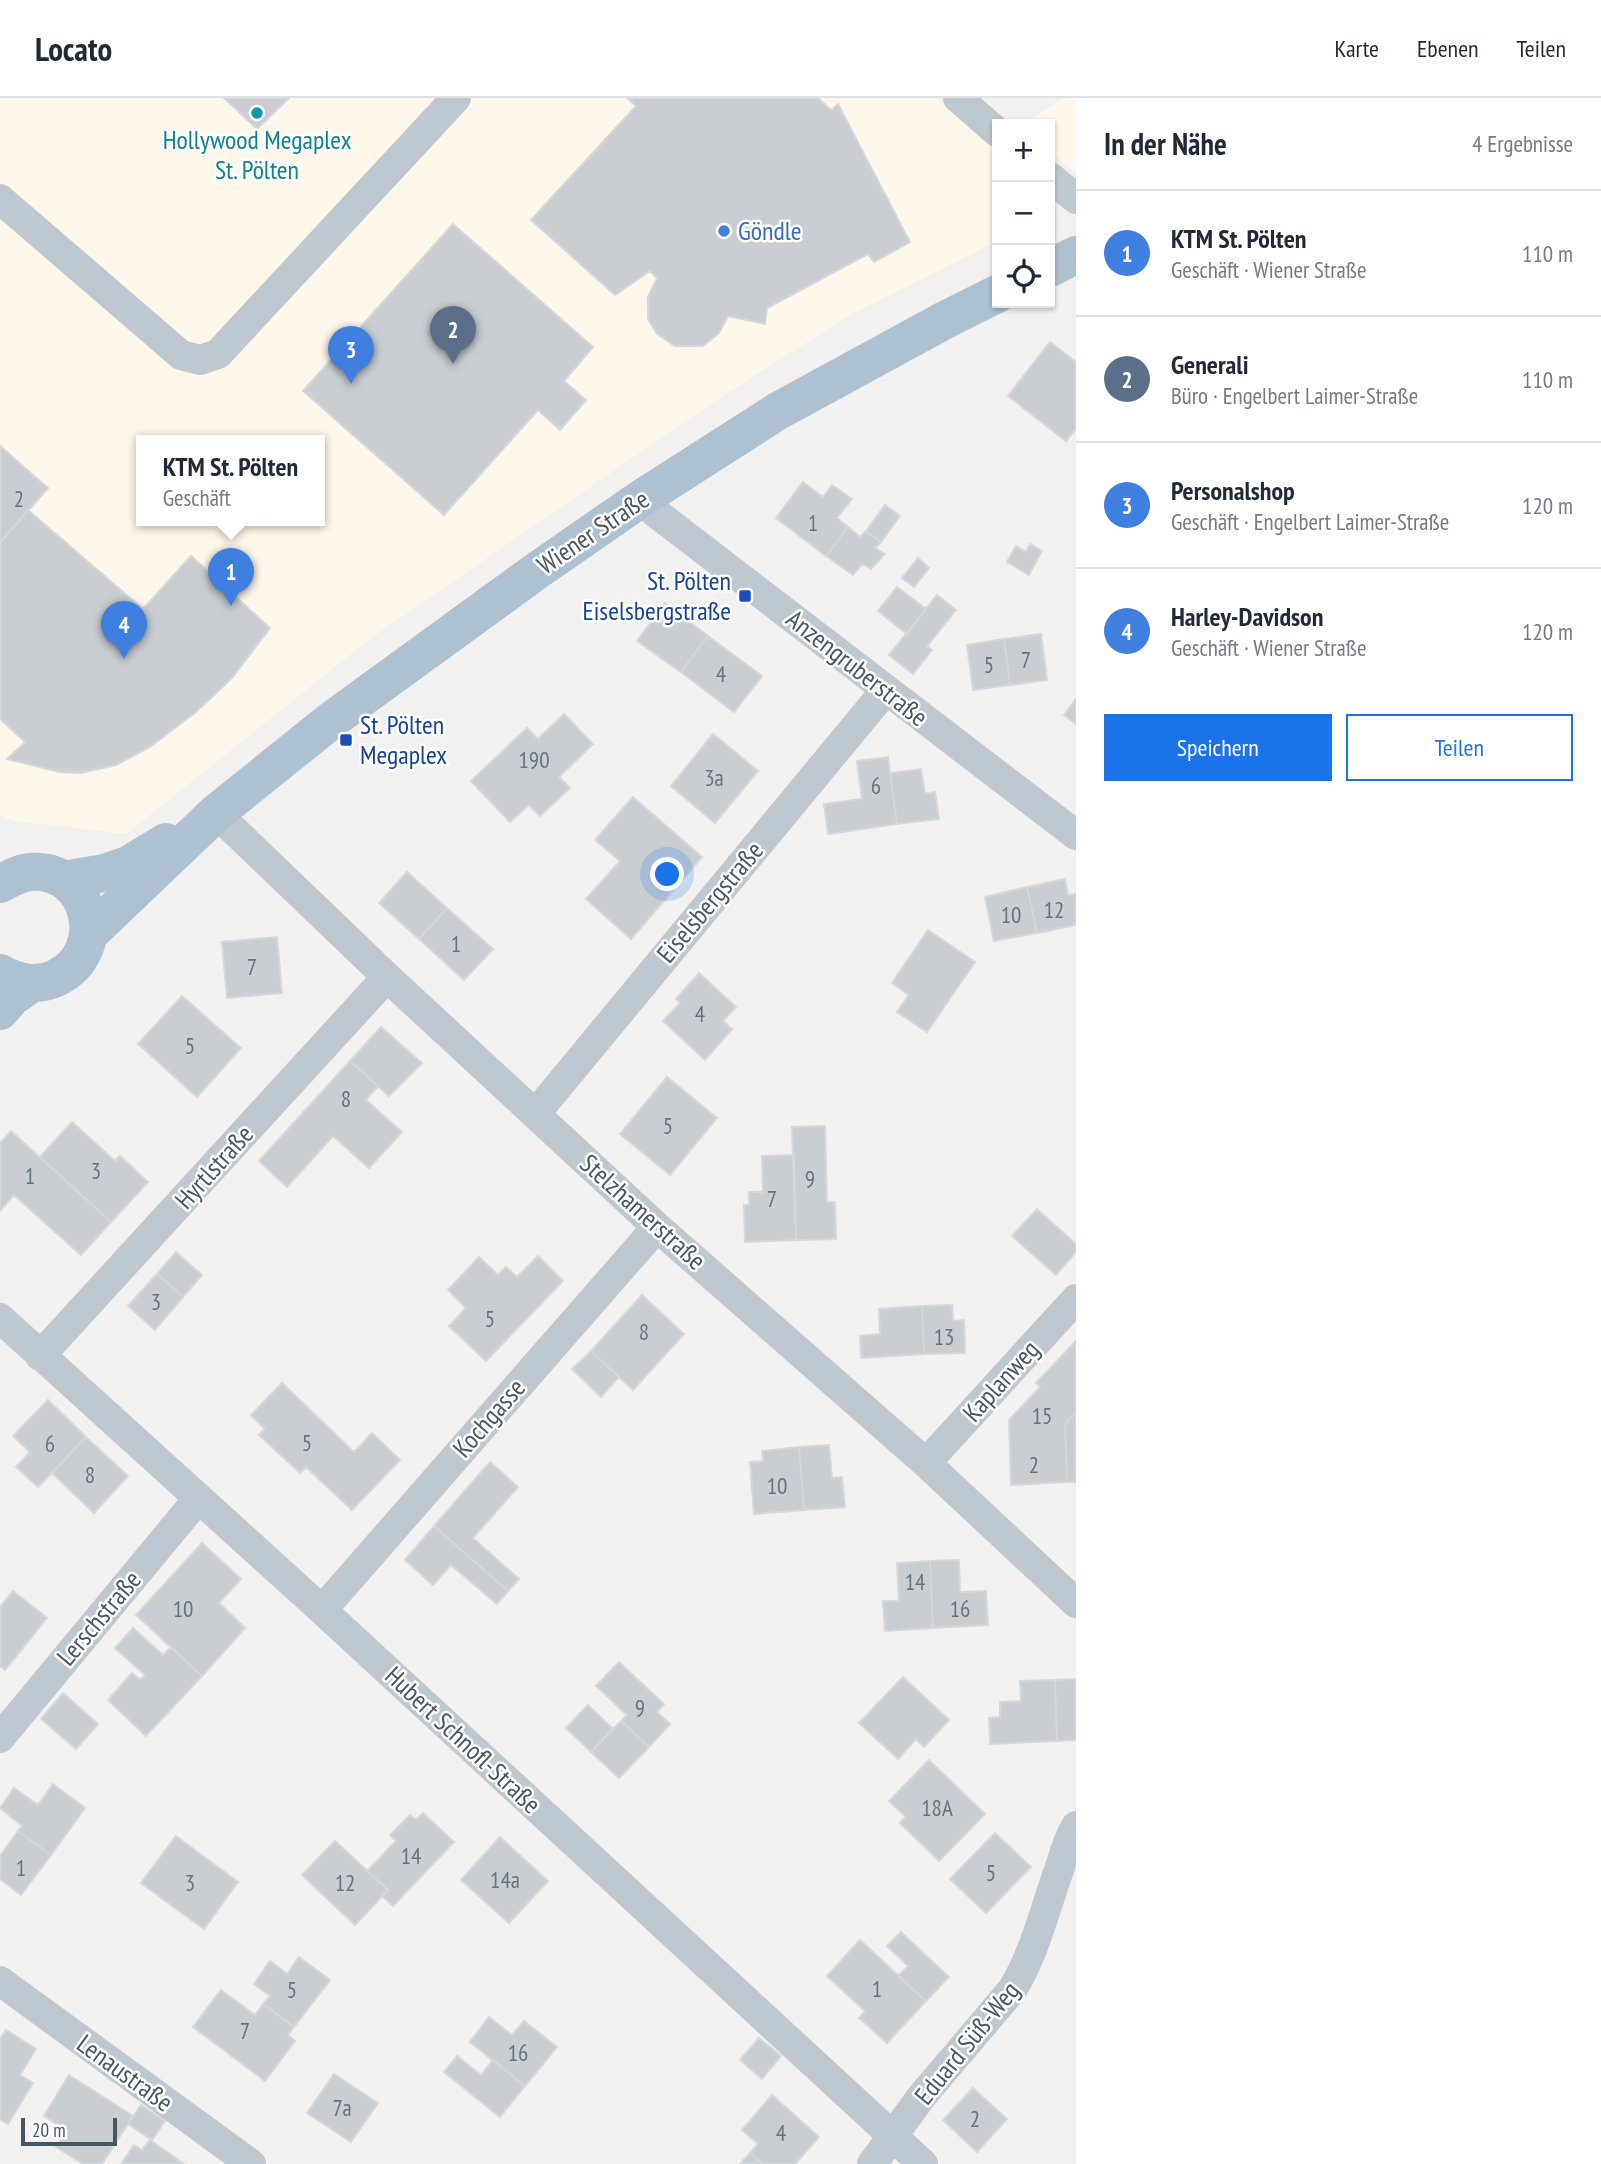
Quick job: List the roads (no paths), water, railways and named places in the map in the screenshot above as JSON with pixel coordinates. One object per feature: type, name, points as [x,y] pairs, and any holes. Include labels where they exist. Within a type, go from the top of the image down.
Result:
[{"type":"main road","points":[[1055,266],[1076,255]]},
{"type":"main road","name":"Wiener Straße","points":[[89,934],[216,813],[365,695],[535,572],[639,500],[778,411],[992,296]]},
{"type":"main road","name":"Wiener Straße","points":[[64,880],[104,873],[128,865],[216,813]]},
{"type":"main road","points":[[0,884],[29,872],[48,873],[64,880],[80,896],[87,913],[89,934],[84,954],[67,973],[50,981],[15,978],[12,997],[0,1011]]},
{"type":"street","points":[[0,199],[181,355],[200,360],[218,354],[456,98]]},
{"type":"street","points":[[958,98],[992,128]]},
{"type":"street","points":[[1055,181],[1076,199]]},
{"type":"street","name":"Anzengruberstraße","points":[[639,500],[1076,835]]},
{"type":"street","name":"Eiselsbergstraße","points":[[536,1113],[885,691]]},
{"type":"street","name":"Stelzhamerstraße","points":[[216,813],[387,977],[657,1227],[926,1463],[1076,1603]]},
{"type":"street","name":"Hyrtlstraße","points":[[40,1356],[387,977]]},
{"type":"street","name":"Kochgasse","points":[[322,1610],[657,1227]]},
{"type":"street","name":"Kaplanweg","points":[[926,1463],[1076,1299]]},
{"type":"street","name":"Hubert Schnofl-Straße","points":[[0,1318],[322,1610],[923,2164]]},
{"type":"street","name":"Lerschstraße","points":[[0,1738],[198,1499]]},
{"type":"street","name":"Eduard Süß-Weg","points":[[872,2164],[922,2096],[1012,1990],[1021,1975],[1076,1826]]},
{"type":"street","name":"Lenaustraße","points":[[0,1981],[251,2164]]},
{"type":"place","name":"Hollywood Megaplex St. Pölten","points":[[257,113]]},
{"type":"place","name":"Göndle","points":[[724,231]]},
{"type":"place","name":"Generali","points":[[453,364]]},
{"type":"place","name":"Personalshop","points":[[351,384]]},
{"type":"place","name":"St. Pölten Eiselsbergstraße","points":[[745,596]]},
{"type":"place","name":"KTM St. Pölten","points":[[231,606]]},
{"type":"place","name":"Harley-Davidson","points":[[124,659]]},
{"type":"place","name":"St. Pölten Megaplex","points":[[346,740]]}]
